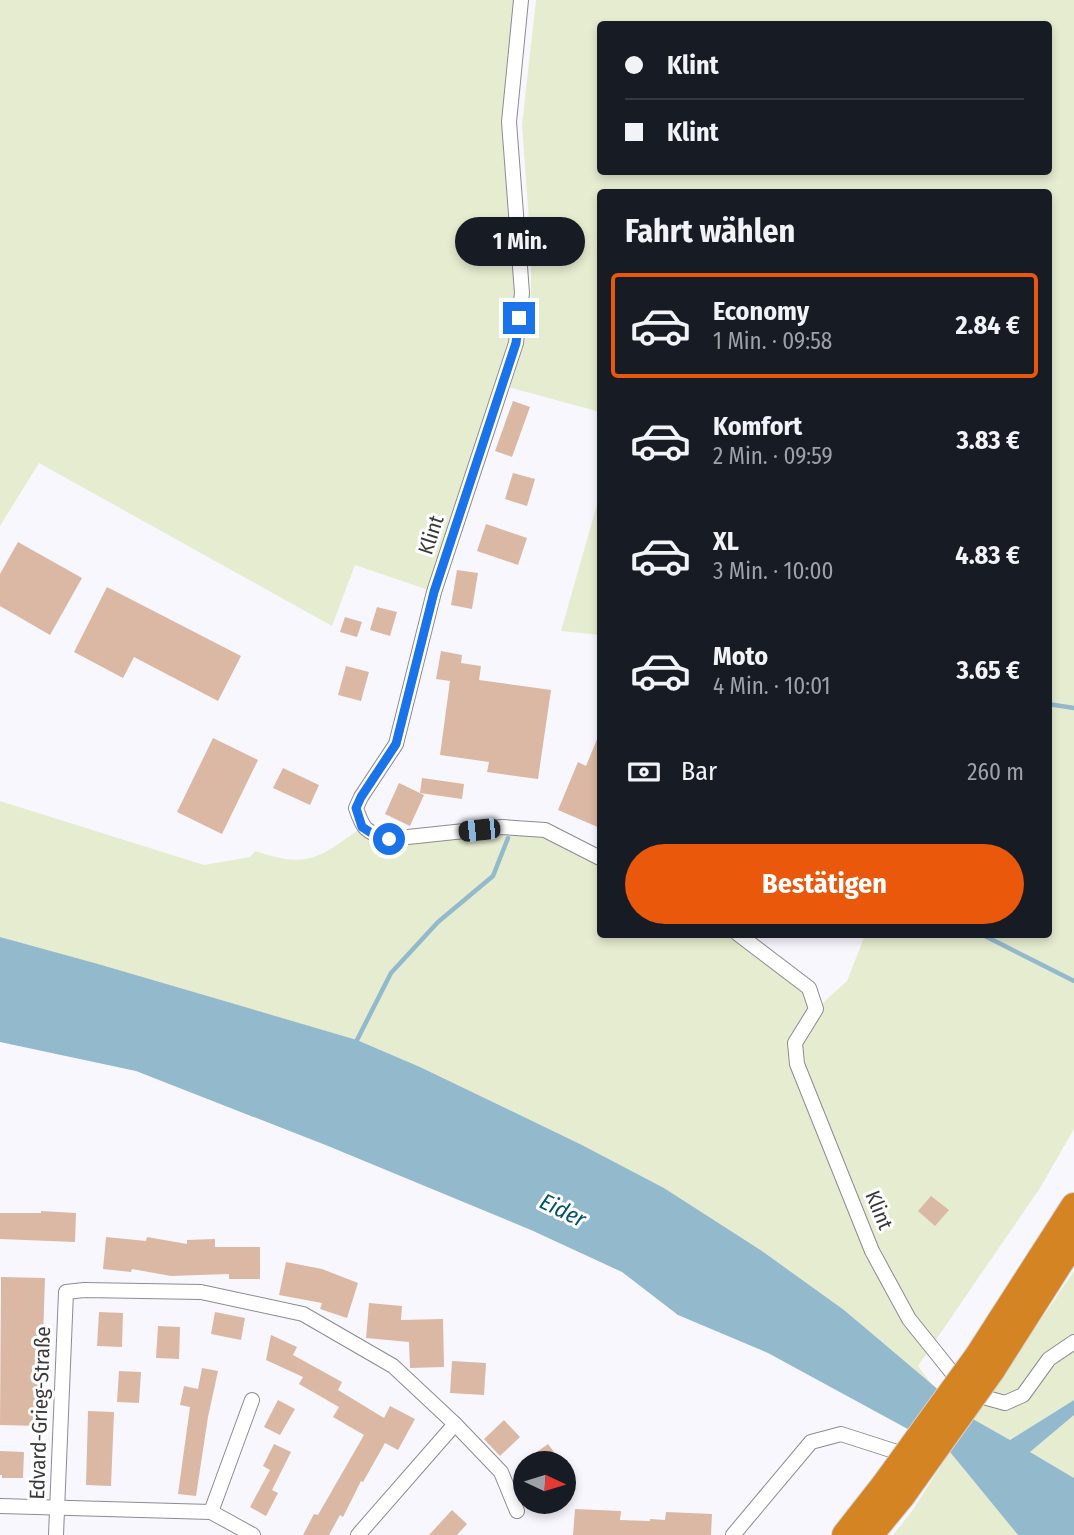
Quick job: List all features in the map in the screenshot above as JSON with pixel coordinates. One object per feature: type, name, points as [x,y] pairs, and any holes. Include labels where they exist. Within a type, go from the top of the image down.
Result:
[{"type":"highway","points":[[984,1363],[1074,1206]]},
{"type":"highway","points":[[870,1535],[894,1490],[1074,1241]]},
{"type":"highway","points":[[845,1535],[894,1490]]},
{"type":"street","name":"Klint","points":[[521,0],[509,122],[521,279],[516,343],[434,592],[396,744],[356,808],[362,827],[389,839],[502,827],[545,831],[597,857]]},
{"type":"street","name":"Klint","points":[[743,938],[810,988],[816,1009],[795,1043],[797,1064],[872,1251],[909,1319],[962,1385],[987,1398],[1005,1403],[1023,1395],[1049,1359],[1074,1342]]},
{"type":"street","name":"Edvard-Grieg-Straße","points":[[57,1535],[66,1292],[201,1292],[303,1314],[393,1366],[455,1424]]},
{"type":"street","points":[[211,1512],[252,1400]]},
{"type":"street","points":[[358,1535],[455,1424],[501,1472],[513,1501]]},
{"type":"street","points":[[733,1535],[811,1441],[841,1434],[897,1452],[929,1479]]},
{"type":"street","points":[[0,1506],[211,1512],[253,1535]]},
{"type":"green space","points":[[0,0],[521,0],[509,122],[520,252],[516,343],[434,592],[355,565],[332,626],[39,463],[0,526]]},
{"type":"green space","points":[[536,0],[1074,0],[1074,1129],[1040,1188],[918,1366],[936,1390],[844,1310],[762,1251],[664,1188],[580,1144],[420,1067],[357,1040],[0,937],[0,801],[204,865],[250,857],[255,851],[288,859],[313,857],[335,846],[362,827],[373,834],[545,830],[597,856],[597,938],[742,938],[809,988],[816,1009],[847,981],[864,938],[1052,938],[1052,189],[597,189],[597,411],[508,387],[524,344],[531,293],[531,249],[522,125]]},
{"type":"green space","points":[[597,505],[597,635],[561,631]]},
{"type":"green space","points":[[1074,1271],[1074,1400],[1010,1440],[973,1419]]},
{"type":"green space","points":[[1074,1415],[1074,1478],[1030,1452]]},
{"type":"green space","points":[[950,1452],[1018,1535],[893,1535]]},
{"type":"water","name":"Eider","points":[[0,937],[357,1040],[420,1067],[580,1144],[664,1188],[762,1251],[844,1310],[973,1419],[1010,1440],[1074,1400],[1074,1415],[1030,1452],[1074,1478],[1074,1535],[1018,1535],[950,1452],[768,1353],[678,1315],[622,1272],[531,1230],[328,1146],[136,1071],[0,1042]]},
{"type":"building","points":[[513,401],[530,407],[512,457],[495,451]]},
{"type":"building","points":[[513,473],[535,479],[527,506],[505,499]]},
{"type":"building","points":[[486,524],[527,538],[518,565],[477,551]]},
{"type":"building","points":[[18,542],[82,578],[50,635],[0,606],[0,574]]},
{"type":"building","points":[[457,570],[478,573],[472,609],[451,605]]},
{"type":"building","points":[[107,587],[241,656],[218,701],[134,657],[123,678],[74,652]]},
{"type":"building","points":[[377,607],[397,612],[390,636],[370,630]]},
{"type":"building","points":[[345,617],[362,622],[357,637],[340,632]]},
{"type":"building","points":[[441,651],[462,655],[461,663],[481,666],[479,680],[551,690],[538,779],[487,772],[489,762],[440,755],[450,681],[436,679]]},
{"type":"building","points":[[346,666],[369,672],[361,701],[338,695]]},
{"type":"building","points":[[213,738],[258,760],[222,834],[177,812]]},
{"type":"building","points":[[597,739],[597,827],[558,810],[578,762],[586,766]]},
{"type":"building","points":[[283,768],[319,785],[310,805],[273,788]]},
{"type":"building","points":[[422,778],[464,784],[462,799],[420,793]]},
{"type":"building","points":[[399,783],[424,795],[410,826],[385,814]]},
{"type":"building","points":[[931,1196],[949,1210],[935,1226],[918,1211]]},
{"type":"building","points":[[0,1213],[76,1213],[75,1242],[0,1239]]},
{"type":"building","points":[[106,1237],[146,1241],[147,1237],[187,1244],[187,1240],[215,1239],[215,1247],[260,1247],[260,1279],[229,1279],[229,1274],[171,1276],[132,1269],[131,1272],[103,1269]]},
{"type":"building","points":[[286,1262],[322,1269],[358,1283],[347,1318],[320,1309],[322,1303],[279,1295]]},
{"type":"building","points":[[1,1277],[45,1278],[40,1426],[0,1425]]},
{"type":"building","points":[[369,1303],[402,1306],[401,1320],[443,1319],[444,1367],[410,1368],[409,1342],[366,1338]]},
{"type":"building","points":[[99,1312],[123,1313],[122,1347],[97,1346]]},
{"type":"building","points":[[215,1312],[245,1318],[241,1340],[211,1334]]},
{"type":"building","points":[[158,1326],[180,1327],[179,1359],[156,1358]]},
{"type":"building","points":[[271,1335],[297,1347],[293,1355],[342,1382],[338,1390],[384,1418],[390,1406],[415,1419],[398,1450],[385,1443],[363,1482],[361,1481],[343,1517],[340,1515],[329,1535],[303,1535],[314,1514],[318,1515],[364,1435],[333,1417],[339,1407],[299,1384],[303,1377],[266,1360]]},
{"type":"building","points":[[452,1361],[486,1363],[484,1395],[450,1393]]},
{"type":"building","points":[[202,1368],[218,1371],[196,1496],[178,1494],[190,1407],[180,1405],[184,1386],[198,1389]]},
{"type":"building","points":[[119,1371],[141,1372],[139,1403],[117,1402]]},
{"type":"building","points":[[278,1400],[295,1409],[280,1435],[264,1427]]},
{"type":"building","points":[[88,1411],[114,1412],[111,1486],[86,1485]]},
{"type":"building","points":[[504,1420],[520,1437],[500,1456],[484,1439]]},
{"type":"building","points":[[274,1444],[291,1452],[272,1490],[278,1493],[266,1516],[250,1507],[270,1470],[263,1466]]},
{"type":"building","points":[[548,1444],[553,1451],[538,1451]]},
{"type":"building","points":[[0,1451],[24,1452],[23,1478],[2,1478]]},
{"type":"building","points":[[576,1509],[621,1511],[620,1520],[665,1520],[666,1512],[712,1514],[711,1535],[573,1535]]},
{"type":"building","points":[[452,1510],[467,1524],[457,1535],[429,1535]]},
{"type":"waterway","points":[[1052,705],[1074,708]]},
{"type":"waterway","points":[[357,1040],[391,973],[438,922],[493,876],[508,838]]},
{"type":"waterway","points":[[989,938],[1074,981]]},
{"type":"route","points":[[389,839],[362,827],[356,808],[396,744],[434,592],[516,343],[519,318]]}]
